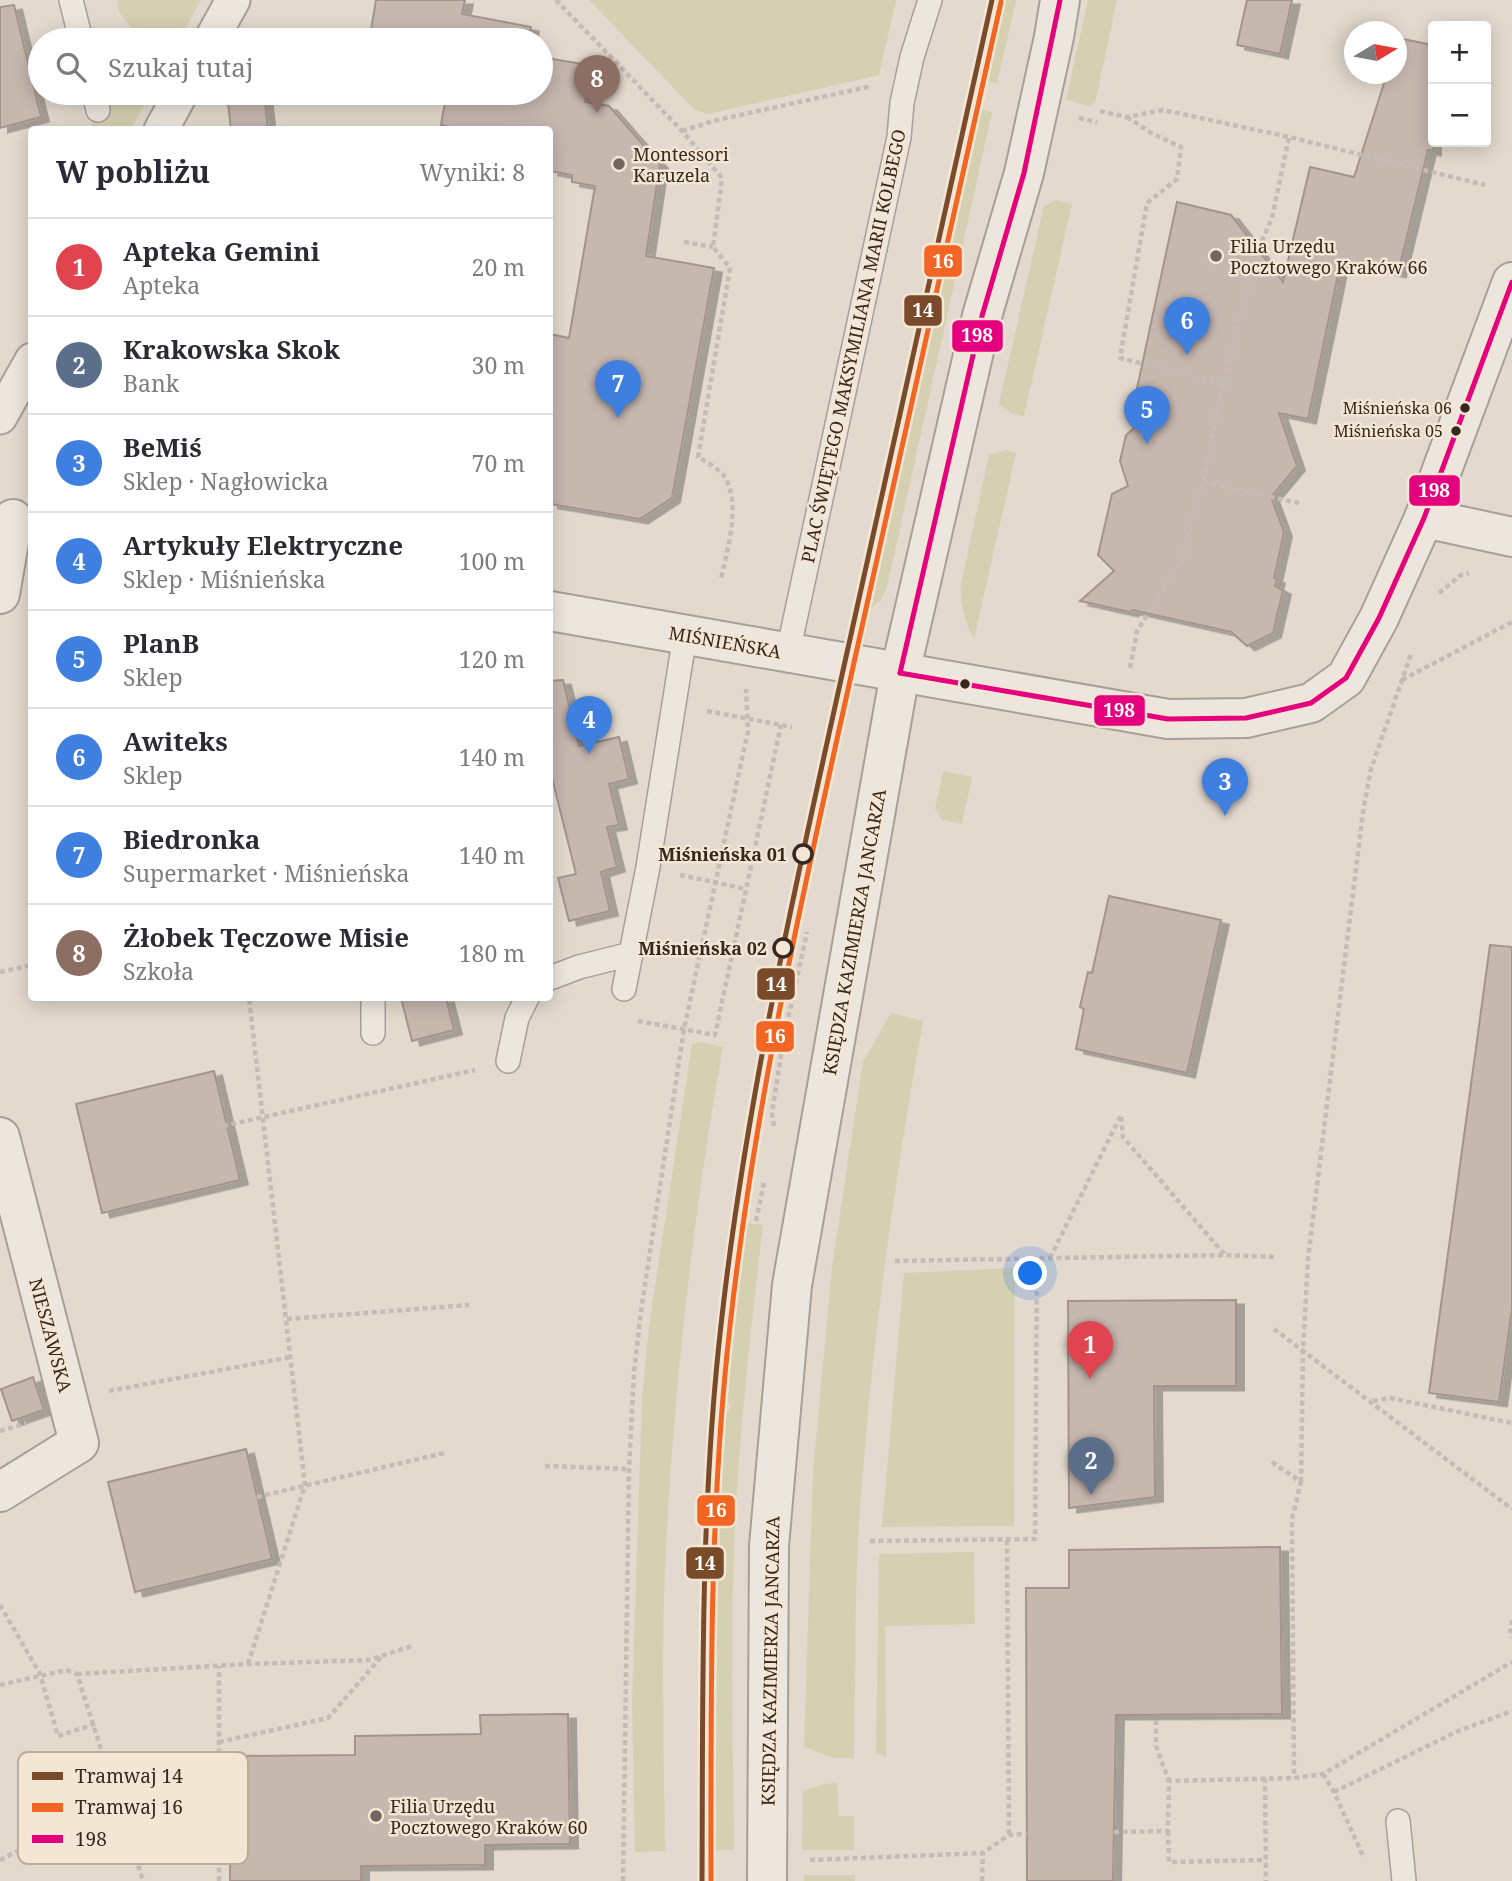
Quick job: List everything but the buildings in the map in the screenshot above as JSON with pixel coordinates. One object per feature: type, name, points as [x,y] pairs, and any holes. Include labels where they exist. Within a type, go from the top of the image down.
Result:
[{"type":"street","points":[[218,28],[233,0]]},
{"type":"street","name":"KSIĘDZA KAZIMIERZA JANCARZA","points":[[767,1881],[769,1546],[792,1285],[900,673],[982,316],[1024,173],[1060,0]]},
{"type":"street","points":[[163,126],[175,105]]},
{"type":"street","name":"MIŚNIEŃSKA","points":[[553,612],[1168,719],[1246,718],[1311,703],[1346,678],[1379,618],[1424,518],[1512,282]]},
{"type":"street","points":[[0,417],[28,367]]},
{"type":"street","points":[[1424,518],[1512,537]]},
{"type":"street","points":[[0,594],[15,519]]},
{"type":"street","name":"NIESZAWSKA","points":[[0,1137],[79,1443],[0,1492]]},
{"type":"lane","points":[[71,0],[78,28]]},
{"type":"lane","name":"PLAC ŚWIĘTEGO MAKSYMILIANA MARII KOLBEGO","points":[[788,653],[899,137],[902,103],[912,57],[930,0]]},
{"type":"lane","points":[[624,989],[648,867],[685,635]]},
{"type":"lane","points":[[553,977],[579,967],[631,954]]},
{"type":"lane","points":[[373,1001],[373,1033]]},
{"type":"lane","points":[[508,1061],[517,1018],[526,1001]]},
{"type":"lane","points":[[1398,1821],[1404,1881]]},
{"type":"path","points":[[556,0],[682,131],[722,178],[713,247]]},
{"type":"path","points":[[682,131],[713,121],[862,88]]},
{"type":"path","points":[[1127,117],[1163,110],[1289,137],[1485,185]]},
{"type":"path","points":[[1100,111],[1127,117],[1151,133],[1181,147],[1177,179],[1147,203],[1120,358],[1223,384]]},
{"type":"path","points":[[1128,675],[1137,631],[1181,563],[1203,482],[1223,384],[1255,257],[1272,218],[1289,137]]},
{"type":"path","points":[[684,242],[713,247],[730,268],[698,457],[725,477],[729,490],[733,522],[721,579]]},
{"type":"path","points":[[1203,482],[1303,504]]},
{"type":"path","points":[[1431,599],[1461,575],[1474,572]]},
{"type":"path","points":[[1402,680],[1512,622]]},
{"type":"path","points":[[1294,1778],[1292,1519],[1301,1482],[1303,1350],[1316,1177],[1363,812],[1371,769],[1414,646]]},
{"type":"path","points":[[623,1881],[629,1469],[641,1311],[684,1029],[749,719],[745,680]]},
{"type":"path","points":[[696,710],[792,727]]},
{"type":"path","points":[[633,1020],[715,1035],[781,725]]},
{"type":"path","points":[[648,867],[746,889]]},
{"type":"path","points":[[0,972],[28,966]]},
{"type":"path","points":[[248,1664],[305,1485],[249,1001]]},
{"type":"path","points":[[223,1126],[436,1079]]},
{"type":"path","points":[[1050,1258],[1121,1115],[1123,1137],[1225,1255]]},
{"type":"path","points":[[895,1261],[1225,1255],[1276,1257]]},
{"type":"path","points":[[870,1541],[1035,1539],[1037,1259]]},
{"type":"path","points":[[286,1319],[469,1305]]},
{"type":"path","points":[[1274,1329],[1512,1509]]},
{"type":"path","points":[[69,1405],[87,1395],[291,1357]]},
{"type":"path","points":[[1372,1401],[1390,1398],[1512,1423]]},
{"type":"path","points":[[257,1497],[444,1453]]},
{"type":"path","points":[[1272,1462],[1301,1482]]},
{"type":"path","points":[[545,1466],[629,1469]]},
{"type":"path","points":[[1007,1540],[1009,1835]]},
{"type":"path","points":[[0,1605],[40,1674],[58,1736],[94,1724]]},
{"type":"path","points":[[1512,1620],[1512,1637]]},
{"type":"path","points":[[0,1685],[66,1670],[77,1674],[219,1665],[369,1660],[412,1646]]},
{"type":"path","points":[[219,1742],[328,1718],[383,1655]]},
{"type":"path","points":[[1169,1782],[1294,1778],[1323,1774],[1512,1662]]},
{"type":"path","points":[[219,1665],[219,1752]]},
{"type":"path","points":[[77,1674],[103,1752]]},
{"type":"path","points":[[1334,1792],[1458,1731],[1512,1711]]},
{"type":"path","points":[[1156,1720],[1156,1746],[1169,1782],[1169,1862],[1266,1860]]},
{"type":"path","points":[[1323,1774],[1334,1792],[1369,1870]]},
{"type":"path","points":[[1265,1778],[1266,1881]]},
{"type":"path","points":[[1114,1832],[1168,1831]]},
{"type":"path","points":[[798,1861],[983,1853],[1009,1835],[1027,1835]]},
{"type":"path","points":[[0,1860],[18,1851]]},
{"type":"path","points":[[982,1881],[983,1853]]},
{"type":"path","points":[[137,1864],[142,1881]]},
{"type":"shaded area","points":[[117,0],[201,0],[186,28],[131,28],[119,12]]},
{"type":"shaded area","points":[[589,0],[896,0],[879,75],[708,114],[695,110]]},
{"type":"shaded area","points":[[1002,0],[1016,0],[997,84],[985,81]]},
{"type":"shaded area","points":[[1088,0],[1117,0],[1095,103],[1088,106],[1066,100]]},
{"type":"shaded area","points":[[109,105],[144,105],[133,126],[92,126],[91,121],[108,118]]},
{"type":"shaded area","points":[[979,109],[992,112],[887,587],[881,600],[871,608]]},
{"type":"shaded area","points":[[1056,200],[1072,204],[1024,416],[1013,414],[999,404],[1044,206]]},
{"type":"shaded area","points":[[1006,450],[1016,453],[974,639],[963,613],[961,584],[989,455]]},
{"type":"shaded area","points":[[943,771],[972,777],[962,824],[942,820],[935,809]]},
{"type":"shaded area","points":[[891,1013],[923,1021],[892,1209],[869,1398],[857,1554],[854,1758],[834,1758],[804,1747],[813,1473],[832,1267],[863,1062]]},
{"type":"shaded area","points":[[702,1042],[723,1047],[693,1242],[673,1438],[664,1605],[665,1851],[635,1852],[632,1703],[642,1399],[649,1326],[692,1044]]},
{"type":"shaded area","points":[[745,1220],[763,1225],[746,1375],[733,1566],[734,1850],[713,1850],[712,1686],[717,1521],[724,1411],[729,1412],[730,1403],[724,1402]]},
{"type":"shaded area","points":[[1015,1268],[1014,1526],[882,1527],[904,1273]]},
{"type":"shaded area","points":[[974,1552],[975,1624],[885,1626],[886,1757],[876,1753],[879,1554]]},
{"type":"shaded area","points":[[837,1783],[839,1816],[854,1816],[854,1850],[802,1850],[803,1791]]},
{"type":"shaded area","points":[[804,1875],[855,1875],[855,1881],[804,1881]]},
{"type":"tram line","name":"14","points":[[702,1881],[704,1603],[709,1464],[721,1325],[743,1164],[805,843],[992,0]]},
{"type":"tram line","name":"16","points":[[711,1881],[713,1603],[718,1464],[730,1326],[752,1164],[814,844],[1001,2]]},
{"type":"transit line","name":"198","points":[[900,673],[982,316],[1024,173],[1060,0]]},
{"type":"transit line","name":"198","points":[[900,673],[1168,719],[1246,718],[1311,703],[1346,678],[1379,618],[1424,518],[1512,282]]},
{"type":"place","name":"Żłobek Tęczowe Misie","points":[[597,113]]},
{"type":"place","name":"Montessori Karuzela","points":[[619,164]]},
{"type":"place","name":"Filia Urzędu Pocztowego Kraków 66","points":[[1216,256]]},
{"type":"place","name":"Awiteks","points":[[1187,355]]},
{"type":"place","name":"Miśnieńska 06","points":[[1465,408]]},
{"type":"place","name":"Biedronka","points":[[618,418]]},
{"type":"place","name":"Miśnieńska 05","points":[[1456,431]]},
{"type":"place","name":"PlanB","points":[[1147,444]]},
{"type":"place","name":"Artykuły Elektryczne","points":[[589,754]]},
{"type":"place","name":"BeMiś","points":[[1225,816]]},
{"type":"place","name":"Miśnieńska 01","points":[[803,854]]},
{"type":"place","name":"Miśnieńska 02","points":[[783,948]]},
{"type":"place","name":"Apteka Gemini","points":[[1090,1379]]},
{"type":"place","name":"Krakowska Skok","points":[[1091,1495]]},
{"type":"place","name":"Filia Urzędu Pocztowego Kraków 60","points":[[376,1816]]}]
